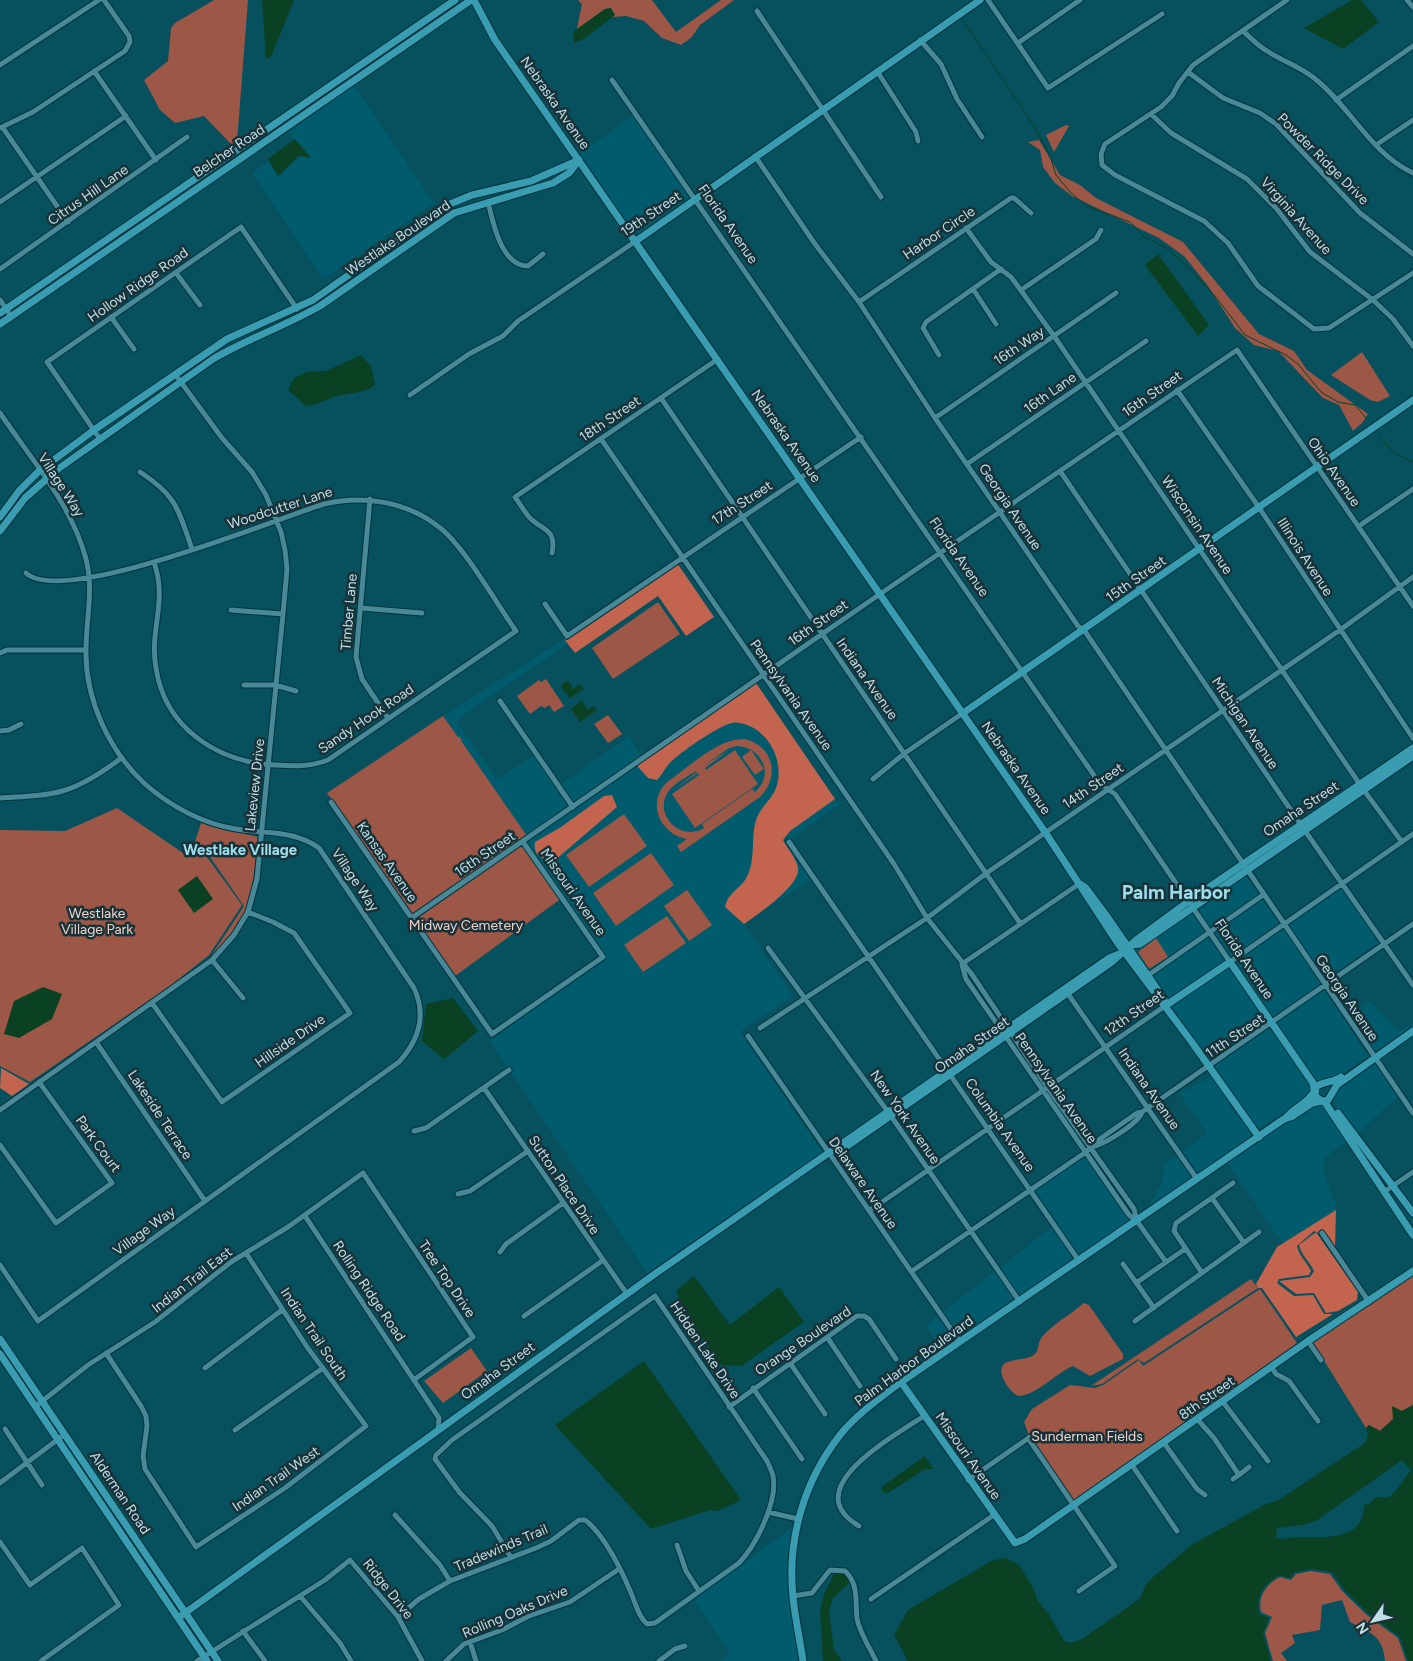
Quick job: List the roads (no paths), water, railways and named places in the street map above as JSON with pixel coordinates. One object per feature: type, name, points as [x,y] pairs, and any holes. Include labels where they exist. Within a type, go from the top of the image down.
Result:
[{"type":"street","points":[[0,65],[100,0]]},
{"type":"street","points":[[68,222],[1,128],[33,112],[125,51],[130,42],[129,36],[104,0]]},
{"type":"street","name":"Belcher Road","points":[[3,310],[455,0]]},
{"type":"street","name":"Belcher Road","points":[[0,324],[473,0]]},
{"type":"street","name":"Nebraska Avenue","points":[[473,0],[495,40],[963,713],[1079,884],[1259,1137]]},
{"type":"street","name":"19th Street","points":[[410,395],[469,354],[503,336],[518,320],[636,241],[920,40],[980,0]]},
{"type":"street","points":[[988,0],[1048,88],[1162,14]]},
{"type":"street","points":[[1018,43],[1080,0]]},
{"type":"street","points":[[1287,0],[1194,65],[1179,83],[1172,96],[1151,114],[1105,144],[1101,154],[1102,165],[1115,175],[1204,221],[1228,243],[1258,286],[1314,329],[1324,330],[1413,273]]},
{"type":"street","points":[[1407,0],[1413,7]]},
{"type":"street","points":[[757,11],[881,197]]},
{"type":"street","points":[[1243,31],[1268,52],[1294,64],[1313,77],[1393,163],[1413,173]]},
{"type":"street","points":[[920,40],[941,64],[957,99],[982,137]]},
{"type":"street","points":[[1336,100],[1413,46]]},
{"type":"street","points":[[94,71],[156,160]]},
{"type":"street","points":[[877,71],[916,132],[918,141]]},
{"type":"street","name":"Powder Ridge Drive","points":[[1188,72],[1223,98],[1260,113],[1276,124],[1360,213],[1413,254]]},
{"type":"street","name":"Florida Avenue","points":[[612,80],[1100,784],[1109,788],[1191,903],[1287,1044],[1312,1083],[1314,1091]]},
{"type":"street","name":"Virginia Avenue","points":[[1151,114],[1170,133],[1247,179],[1276,208],[1310,252],[1373,300],[1393,319],[1413,346]]},
{"type":"street","points":[[0,202],[126,116]]},
{"type":"street","points":[[1376,145],[1413,120]]},
{"type":"street","name":"Citrus Hill Lane","points":[[0,269],[187,137]]},
{"type":"street","name":"Georgia Avenue","points":[[755,156],[815,244],[859,302],[935,418],[1078,626],[1084,630],[1164,751],[1413,1113]]},
{"type":"street","name":"Westlake Boulevard","points":[[0,517],[19,491],[39,470],[175,374],[239,332],[297,309],[450,204],[545,176],[565,164],[579,160]]},
{"type":"street","name":"Westlake Boulevard","points":[[0,531],[26,498],[46,479],[180,382],[240,343],[302,317],[320,306],[454,212],[549,184],[569,173],[579,160]]},
{"type":"street","points":[[545,176],[549,184]]},
{"type":"street","points":[[486,192],[497,235],[512,260],[521,266],[528,266],[543,254]]},
{"type":"street","name":"Harbor Circle","points":[[859,302],[1011,198],[1014,198],[1032,213]]},
{"type":"street","name":"Hollow Ridge Road","points":[[94,430],[47,362],[241,227],[297,309]]},
{"type":"street","points":[[416,228],[421,236]]},
{"type":"street","name":"Wisconsin Avenue","points":[[966,228],[991,262],[1011,276],[1054,336],[1361,787],[1402,842]]},
{"type":"street","points":[[1021,290],[1096,239],[1101,230]]},
{"type":"street","points":[[362,266],[367,274]]},
{"type":"street","points":[[939,355],[923,328],[926,322],[1001,270]]},
{"type":"street","points":[[176,273],[200,305]]},
{"type":"street","points":[[973,289],[996,324]]},
{"type":"street","name":"16th Way","points":[[935,418],[1116,293]]},
{"type":"street","points":[[0,300],[3,310],[11,316]]},
{"type":"street","points":[[111,317],[134,349]]},
{"type":"street","name":"16th Lane","points":[[967,464],[1146,341]]},
{"type":"street","name":"16th Street","points":[[413,917],[1237,350]]},
{"type":"street","name":"Ohio Avenue","points":[[1237,350],[1413,606]]},
{"type":"street","name":"18th Street","points":[[552,553],[554,545],[552,535],[528,516],[515,497],[718,359]]},
{"type":"street","name":"Lakeview Drive","points":[[0,1110],[212,960],[234,935],[248,912],[257,879],[275,685],[284,614],[287,569],[281,532],[266,495],[252,472],[222,438],[175,374]]},
{"type":"street","name":"Illinois Avenue","points":[[1177,390],[1260,508],[1413,738]]},
{"type":"street","name":"Indiana Avenue","points":[[661,398],[741,517],[988,872],[1020,923]]},
{"type":"street","name":"15th Street","points":[[873,779],[905,753],[1413,400]]},
{"type":"street","name":"Village Way","points":[[0,413],[73,522],[85,555],[90,597],[86,650],[94,702],[120,759],[158,794],[191,814],[219,825],[302,837],[319,848],[414,988],[418,998],[421,1022],[410,1050],[399,1062],[38,1321],[0,1265]]},
{"type":"street","points":[[94,430],[100,439]]},
{"type":"street","name":"17th Street","points":[[545,604],[567,636],[861,437]]},
{"type":"street","name":"Pennsylvania Avenue","points":[[601,439],[894,864],[927,918],[962,964],[1046,1090],[1134,1209],[1137,1221],[1166,1262]]},
{"type":"street","name":"Michigan Avenue","points":[[1060,471],[1302,828],[1413,985]]},
{"type":"street","points":[[140,472],[161,486],[170,496],[178,510],[192,549]]},
{"type":"street","points":[[1358,526],[1413,489]]},
{"type":"street","name":"Woodcutter Lane","points":[[26,573],[32,578],[49,582],[116,574],[276,519],[346,499],[370,499],[404,507],[441,527],[459,548],[516,631]]},
{"type":"street","name":"Timber Lane","points":[[370,499],[357,661],[362,679],[388,718]]},
{"type":"street","name":"Sandy Hook Road","points":[[154,562],[161,591],[155,641],[156,668],[165,700],[179,721],[207,747],[233,759],[268,765],[312,766],[328,760],[516,631]]},
{"type":"street","name":"14th Street","points":[[760,1028],[927,918],[1045,832],[1340,630],[1413,577]]},
{"type":"street","points":[[361,608],[422,614]]},
{"type":"street","points":[[231,610],[284,614]]},
{"type":"street","points":[[0,653],[7,650],[86,650]]},
{"type":"street","points":[[244,685],[275,685],[296,691]]},
{"type":"street","points":[[500,701],[573,807]]},
{"type":"street","points":[[0,731],[9,730],[21,724]]},
{"type":"street","name":"Omaha Street","points":[[178,1618],[627,1294],[1065,991],[1112,962],[1125,949],[1140,944],[1191,903],[1361,787],[1413,748]]},
{"type":"street","name":"Omaha Street","points":[[1361,787],[1413,756]]},
{"type":"street","points":[[0,798],[63,792],[80,786],[120,759]]},
{"type":"street","name":"Kansas Avenue","points":[[331,802],[413,917],[492,1034]]},
{"type":"street","name":"12th Street","points":[[869,1211],[1413,834]]},
{"type":"street","name":"Missouri Avenue","points":[[492,1034],[603,957],[523,842]]},
{"type":"street","name":"Columbia Avenue","points":[[789,842],[870,956],[1079,1261]]},
{"type":"street","points":[[962,964],[1079,884]]},
{"type":"street","points":[[1147,976],[1263,894]]},
{"type":"street","name":"Hillside Drive","points":[[152,1003],[222,1102],[350,1013],[294,933],[248,912]]},
{"type":"street","name":"11th Street","points":[[912,1271],[972,1232],[1091,1149],[1097,1141],[1137,1113],[1142,1112],[1273,1023],[1413,924]]},
{"type":"street","name":"New York Avenue","points":[[768,948],[889,1113],[1020,1302]]},
{"type":"street","name":"Nebraska Avenue","points":[[1125,949],[1164,999],[1165,1006]]},
{"type":"street","points":[[212,960],[243,998]]},
{"type":"street","name":"Indiana Avenue","points":[[1065,991],[1197,1179]]},
{"type":"street","points":[[1137,1221],[1284,1119],[1288,1113],[1309,1098],[1324,1083],[1334,1082],[1359,1068],[1413,1030]]},
{"type":"street","name":"Delaware Avenue","points":[[748,1036],[832,1152],[869,1211],[960,1342]]},
{"type":"street","name":"Lakeside Terrace","points":[[96,1042],[205,1201]]},
{"type":"street","name":"Florida Avenue","points":[[1287,1044],[1314,1077],[1324,1083]]},
{"type":"street","points":[[1284,1119],[1292,1117],[1312,1103],[1323,1101],[1332,1095],[1337,1085],[1355,1073],[1359,1068]]},
{"type":"street","points":[[414,1131],[426,1128],[509,1070]]},
{"type":"street","name":"Park Court","points":[[0,1145],[56,1223],[112,1183],[39,1082]]},
{"type":"street","points":[[1324,1083],[1331,1087],[1333,1106],[1413,1213]]},
{"type":"street","name":"Sutton Place Drive","points":[[484,1088],[602,1261],[627,1294]]},
{"type":"street","points":[[1314,1091],[1316,1097],[1323,1101],[1413,1236]]},
{"type":"street","points":[[458,1194],[470,1191],[528,1151]]},
{"type":"street","points":[[1384,1192],[1413,1172]]},
{"type":"street","name":"Indian Trail East","points":[[36,1406],[106,1353],[142,1332],[246,1253],[305,1216],[363,1173]]},
{"type":"street","name":"Tree Top Drive","points":[[363,1173],[473,1336],[414,1379]]},
{"type":"street","points":[[1202,1273],[1174,1231],[1176,1223],[1233,1183]]},
{"type":"street","points":[[1212,1198],[1244,1243]]},
{"type":"street","points":[[500,1252],[506,1244],[563,1203]]},
{"type":"street","name":"Rolling Ridge Road","points":[[305,1216],[439,1418],[438,1430]]},
{"type":"street","name":"Palm Harbor Boulevard","points":[[803,1661],[793,1596],[794,1543],[798,1519],[815,1475],[841,1434],[871,1405],[901,1382],[1137,1221]]},
{"type":"street","points":[[1135,1321],[1259,1232]]},
{"type":"street","points":[[1322,1234],[1368,1302]]},
{"type":"street","points":[[1136,1283],[1186,1249]]},
{"type":"street","name":"Indian Trail South","points":[[246,1253],[262,1275],[282,1310],[366,1426]]},
{"type":"street","points":[[524,1316],[602,1261]]},
{"type":"street","points":[[1123,1264],[1154,1308]]},
{"type":"street","name":"8th Street","points":[[1015,1543],[1025,1539],[1198,1420],[1308,1341],[1413,1271]]},
{"type":"street","name":"Hidden Lake Drive","points":[[510,1556],[492,1526],[450,1479],[435,1459],[436,1455],[452,1440],[655,1296],[767,1461],[773,1477],[768,1512],[759,1537],[748,1554],[655,1623],[647,1624]]},
{"type":"street","points":[[205,1368],[282,1310]]},
{"type":"street","name":"Orange Boulevard","points":[[729,1407],[857,1316],[866,1317],[896,1359]]},
{"type":"street","points":[[827,1337],[860,1386]]},
{"type":"street","name":"Alderman Road","points":[[0,1339],[218,1661]]},
{"type":"street","points":[[1308,1341],[1321,1360]]},
{"type":"street","name":"Indian Trail West","points":[[106,1353],[146,1416],[147,1426],[143,1456],[145,1469],[196,1547],[284,1488],[366,1426]]},
{"type":"street","name":"Alderman Road","points":[[0,1354],[206,1658]]},
{"type":"street","points":[[790,1363],[825,1414]]},
{"type":"street","points":[[235,1430],[323,1368]]},
{"type":"street","points":[[1272,1368],[1276,1374],[1290,1381],[1318,1421]]},
{"type":"street","name":"Missouri Avenue","points":[[901,1382],[968,1480],[1015,1543]]},
{"type":"street","points":[[754,1388],[802,1459]]},
{"type":"street","points":[[1223,1402],[1268,1461]]},
{"type":"street","points":[[860,1526],[848,1520],[837,1502],[837,1496],[852,1468],[924,1416]]},
{"type":"street","points":[[1198,1420],[1214,1438],[1238,1474]]},
{"type":"street","points":[[5,1429],[42,1484]]},
{"type":"street","points":[[0,1483],[65,1434]]},
{"type":"street","points":[[968,1480],[1030,1437],[1073,1506],[1114,1566],[1079,1591]]},
{"type":"street","points":[[1164,1443],[1197,1489],[1205,1496]]},
{"type":"street","points":[[1132,1465],[1177,1531]]},
{"type":"street","points":[[1232,1479],[1249,1467]]},
{"type":"street","points":[[768,1512],[798,1519]]},
{"type":"street","points":[[395,1515],[440,1565],[450,1581]]},
{"type":"street","points":[[871,1599],[994,1515]]},
{"type":"street","name":"Tradewinds Trail","points":[[398,1617],[419,1599],[450,1581],[552,1541],[579,1520],[585,1520],[591,1524],[619,1569],[641,1619],[647,1624]]},
{"type":"street","points":[[0,1542],[30,1585],[82,1548],[119,1605],[41,1661]]},
{"type":"street","points":[[677,1545],[686,1571],[699,1591]]},
{"type":"street","name":"Ridge Drive","points":[[300,1596],[350,1560],[398,1617],[422,1661]]},
{"type":"street","name":"Rolling Oaks Drive","points":[[446,1661],[464,1644],[530,1616],[570,1602],[619,1569]]},
{"type":"street","points":[[793,1596],[812,1592],[830,1570],[845,1571],[851,1576],[856,1592],[857,1618],[876,1661]]},
{"type":"street","points":[[197,1661],[206,1658],[212,1651],[300,1596],[340,1643],[351,1661]]},
{"type":"street","points":[[243,1631],[265,1661]]},
{"type":"street","points":[[470,1642],[476,1661]]},
{"type":"street","points":[[659,1661],[675,1649],[685,1646]]},
{"type":"waterway","points":[[963,20],[1034,126],[1050,156],[1056,175],[1070,192],[1087,206],[1130,222],[1143,236],[1168,249],[1215,296],[1245,335],[1286,355],[1298,364],[1321,392],[1338,402],[1355,405],[1366,418]]},
{"type":"waterway","points":[[1378,435],[1395,454],[1413,462]]},
{"type":"district","name":"Westlake Village","points":[[240,850]]},
{"type":"district","name":"Palm Harbor","points":[[1176,892]]},
{"type":"park label","name":"Westlake Village Park","points":[[97,922]]},
{"type":"park label","name":"Midway Cemetery","points":[[466,925]]},
{"type":"park label","name":"Sunderman Fields","points":[[1087,1436]]}]
